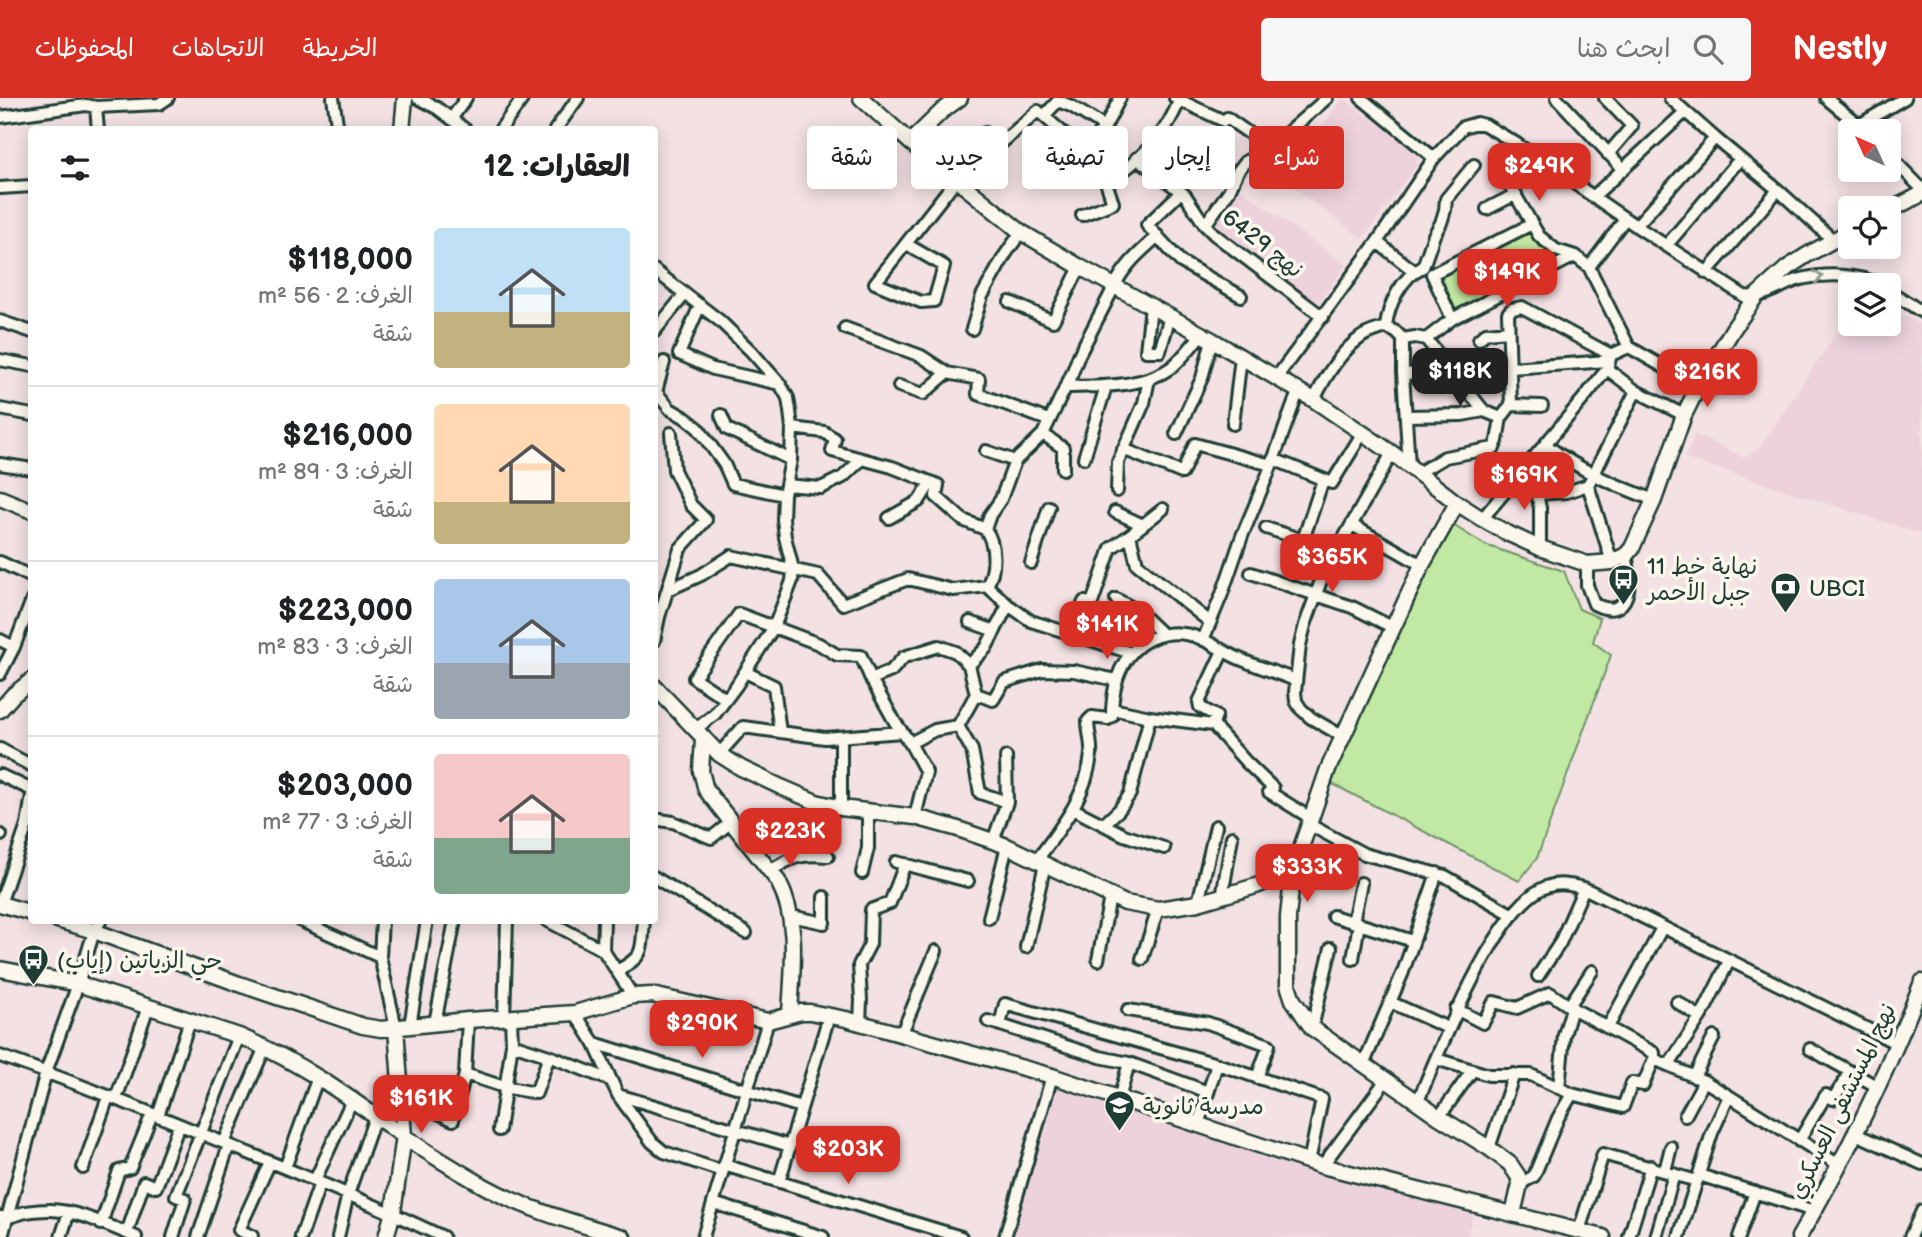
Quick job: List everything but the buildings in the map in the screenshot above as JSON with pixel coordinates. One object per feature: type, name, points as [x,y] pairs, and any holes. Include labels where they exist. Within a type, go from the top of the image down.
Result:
[{"type":"street","points":[[0,117],[73,102],[96,107],[159,104],[168,98]]},
{"type":"street","points":[[333,98],[337,126]]},
{"type":"street","points":[[402,126],[405,98]]},
{"type":"street","points":[[418,98],[461,126]]},
{"type":"street","points":[[452,118],[466,98]]},
{"type":"street","points":[[503,126],[523,98]]},
{"type":"street","points":[[558,126],[578,98]]},
{"type":"street","points":[[861,98],[910,142],[942,111],[960,98]]},
{"type":"street","points":[[1106,126],[1120,98]]},
{"type":"street","points":[[1295,126],[1327,98]]},
{"type":"street","points":[[1361,98],[1434,158]]},
{"type":"street","points":[[1605,98],[1632,126],[1608,153]]},
{"type":"street","points":[[1670,98],[1833,240]]},
{"type":"street","points":[[1826,98],[1852,119]]},
{"type":"street","points":[[1876,119],[1905,98]]},
{"type":"street","points":[[1128,167],[1167,125],[1178,99],[1224,121],[1227,118],[1249,133]]},
{"type":"street","points":[[1560,99],[1623,169]]},
{"type":"street","points":[[1044,116],[1058,101],[1073,102],[1104,126]]},
{"type":"street","points":[[96,107],[98,126]]},
{"type":"street","points":[[1008,137],[1038,111],[1055,126]]},
{"type":"street","points":[[1594,197],[1685,112]]},
{"type":"street","points":[[1276,378],[1377,242],[1434,158],[1463,127],[1477,123],[1517,144],[1625,219],[1744,296],[1756,296],[1801,279],[1838,275]]},
{"type":"street","points":[[1636,226],[1715,138]]},
{"type":"street","points":[[1517,144],[1500,168],[1535,231],[1548,245],[1576,256],[1590,267],[1629,347],[1698,387]]},
{"type":"street","name":"نهج 6429","points":[[1137,158],[1183,193],[1215,235],[1323,317]]},
{"type":"street","points":[[1666,246],[1740,159]]},
{"type":"street","points":[[1205,225],[1232,186],[1238,171],[1249,160]]},
{"type":"street","points":[[1423,270],[1434,235],[1441,223],[1446,199],[1474,165]]},
{"type":"street","points":[[1901,167],[1922,189]]},
{"type":"street","points":[[0,188],[28,186]]},
{"type":"street","points":[[906,244],[944,266],[933,301],[921,302],[875,283],[949,189]]},
{"type":"street","points":[[967,189],[1021,232],[1314,400],[1482,519],[1540,548],[1587,564],[1612,562],[1626,555],[1632,548],[1654,500],[1684,415],[1733,329],[1756,296],[1787,268],[1838,237]]},
{"type":"street","points":[[1082,215],[1113,203],[1108,189]]},
{"type":"street","points":[[1706,273],[1778,190]]},
{"type":"street","points":[[1183,193],[1147,225],[1181,261],[1241,296]]},
{"type":"street","points":[[1487,209],[1516,194]]},
{"type":"street","points":[[1901,204],[1922,194]]},
{"type":"street","points":[[1590,267],[1625,219]]},
{"type":"street","points":[[1386,327],[1391,301],[1423,270],[1532,224]]},
{"type":"street","points":[[972,329],[982,296],[1021,232]]},
{"type":"street","points":[[985,529],[990,515],[1001,499],[1015,461],[1043,433],[1121,274],[1158,236]]},
{"type":"street","points":[[1377,242],[1423,270],[1452,318]]},
{"type":"street","points":[[1426,339],[1452,318],[1576,256]]},
{"type":"street","points":[[1010,302],[1054,321],[1080,267]]},
{"type":"street","points":[[658,273],[700,304],[751,351],[780,384],[790,403],[792,428],[784,528],[793,569],[792,581],[774,627],[726,699],[715,714],[701,725],[698,733],[706,790],[770,870],[786,897],[794,944],[790,1015]]},
{"type":"street","points":[[658,327],[685,294]]},
{"type":"street","points":[[1500,295],[1512,309]]},
{"type":"street","points":[[1901,298],[1922,312]]},
{"type":"street","points":[[700,304],[678,354],[713,369],[780,384]]},
{"type":"street","points":[[1151,306],[1146,351],[1160,351],[1170,316]]},
{"type":"street","points":[[1413,469],[1446,457],[1494,448],[1501,418],[1511,405],[1508,313],[1512,309],[1522,307],[1609,362],[1636,391],[1684,415]]},
{"type":"street","points":[[0,321],[28,331]]},
{"type":"street","points":[[1314,400],[1337,361],[1361,337],[1386,327],[1396,332],[1403,339],[1406,416],[1413,469]]},
{"type":"street","points":[[845,328],[921,356],[947,373],[979,379],[978,394],[1048,421]]},
{"type":"street","points":[[1479,339],[1486,333],[1508,331]]},
{"type":"street","points":[[1065,387],[1106,386],[1149,379],[1174,365],[1207,337]]},
{"type":"street","points":[[1176,434],[1202,378],[1207,337]]},
{"type":"street","points":[[1403,339],[1426,339],[1484,411],[1501,418]]},
{"type":"street","points":[[1482,519],[1546,445],[1609,362],[1629,347]]},
{"type":"street","points":[[1233,424],[1241,357]]},
{"type":"street","points":[[0,360],[28,365]]},
{"type":"street","points":[[658,384],[664,362]]},
{"type":"street","points":[[1403,373],[1456,378],[1511,368],[1609,362]]},
{"type":"street","points":[[900,386],[923,394],[947,373]]},
{"type":"street","points":[[1117,491],[1118,462],[1144,403],[1149,379]]},
{"type":"street","points":[[1084,458],[1106,386]]},
{"type":"street","points":[[1537,494],[1567,492],[1590,480],[1636,391]]},
{"type":"street","points":[[1203,640],[1298,392]]},
{"type":"street","points":[[658,394],[670,409],[698,428],[724,464],[733,484],[785,490],[821,488],[843,477],[862,459]]},
{"type":"street","points":[[1511,405],[1542,406]]},
{"type":"street","points":[[0,409],[28,414]]},
{"type":"street","points":[[1406,416],[1462,415],[1484,411]]},
{"type":"street","points":[[721,415],[727,429],[790,460]]},
{"type":"street","points":[[792,428],[824,432],[835,439],[832,450],[892,467],[938,485],[936,496],[963,520],[985,529],[991,538],[993,564],[987,586]]},
{"type":"street","points":[[658,622],[680,549],[706,520],[691,505],[674,470],[671,433]]},
{"type":"street","points":[[1043,433],[1063,448],[1063,469]]},
{"type":"street","points":[[1124,449],[1182,472],[1195,444],[1272,462],[1332,483],[1362,434]]},
{"type":"street","points":[[1546,445],[1590,480],[1654,500]]},
{"type":"street","points":[[986,451],[1015,461]]},
{"type":"street","points":[[1342,736],[1301,709],[1296,701],[1295,680],[1305,625],[1323,575],[1392,453]]},
{"type":"street","points":[[0,464],[28,469]]},
{"type":"street","points":[[1523,472],[1537,494],[1540,508],[1540,548]]},
{"type":"street","points":[[1303,540],[1323,480]]},
{"type":"street","points":[[1590,480],[1612,562]]},
{"type":"street","points":[[888,519],[919,501],[931,482]]},
{"type":"street","points":[[0,498],[28,508]]},
{"type":"street","points":[[1457,503],[1422,565],[1328,769],[1293,871],[1288,917],[1288,985],[1293,1000],[1312,1028],[1439,1117],[1489,1148],[1514,1170],[1520,1184],[1513,1214]]},
{"type":"street","points":[[1031,563],[1049,507]]},
{"type":"street","points":[[1071,634],[1084,602],[1092,603],[1111,548],[1163,509]]},
{"type":"street","points":[[1115,512],[1143,524]]},
{"type":"street","points":[[1352,525],[1422,565]]},
{"type":"street","points":[[1266,528],[1303,540],[1323,575]]},
{"type":"street","points":[[1130,535],[1137,564],[1210,622]]},
{"type":"street","points":[[1587,564],[1587,585],[1594,604],[1604,609],[1615,608],[1627,597],[1630,582],[1626,555]]},
{"type":"street","points":[[668,590],[701,575],[731,556],[818,575],[843,604],[908,579],[953,590],[987,586],[1031,621],[1131,653]]},
{"type":"street","points":[[0,562],[28,575]]},
{"type":"street","points":[[1251,573],[1352,607],[1392,627]]},
{"type":"street","points":[[1116,599],[1138,611],[1163,634]]},
{"type":"street","points":[[969,666],[986,648],[1008,605]]},
{"type":"street","points":[[0,674],[28,610]]},
{"type":"street","points":[[726,699],[694,678],[739,614],[819,644],[837,656],[861,656],[895,722],[911,743],[926,772],[915,817]]},
{"type":"street","points":[[970,622],[995,631]]},
{"type":"street","points":[[1026,947],[1041,862],[1073,809],[1086,781],[1091,745],[1088,721],[1095,716],[1111,718],[1116,680],[1131,653],[1143,642],[1163,634],[1189,635],[1240,659],[1295,680]]},
{"type":"street","points":[[0,640],[14,647]]},
{"type":"street","points":[[871,679],[891,671],[904,657],[939,646],[956,652],[969,666],[976,694],[958,726]]},
{"type":"street","points":[[1213,725],[1216,716],[1200,707],[1199,702],[1223,651]]},
{"type":"street","points":[[976,694],[993,700],[1004,682],[1042,670],[1074,671],[1116,680]]},
{"type":"street","points":[[745,672],[774,686],[780,732]]},
{"type":"street","points":[[0,710],[28,683]]},
{"type":"street","points":[[658,689],[719,754],[741,768],[817,802],[841,808],[915,817],[955,828],[1041,862],[1125,903],[1158,909],[1198,903],[1293,871]]},
{"type":"street","points":[[1112,709],[1213,725],[1273,788],[1269,793],[1311,822],[1364,854],[1437,873],[1513,915]]},
{"type":"street","points":[[1104,824],[1119,810],[1130,794],[1150,717]]},
{"type":"street","points":[[911,743],[935,730],[958,726]]},
{"type":"street","points":[[958,726],[972,750],[980,793],[1007,802]]},
{"type":"street","points":[[719,754],[743,727],[825,738],[902,732]]},
{"type":"street","points":[[841,737],[841,808]]},
{"type":"street","points":[[0,749],[28,764]]},
{"type":"street","points":[[989,918],[1007,802],[1006,757]]},
{"type":"street","points":[[0,775],[28,791]]},
{"type":"street","points":[[811,854],[817,802]]},
{"type":"street","points":[[1073,809],[1124,835],[1164,848]]},
{"type":"street","points":[[862,873],[868,848],[868,811]]},
{"type":"street","points":[[658,820],[673,822],[711,838],[730,822]]},
{"type":"street","points":[[1198,903],[1216,826]]},
{"type":"street","points":[[28,829],[0,904],[28,912]]},
{"type":"street","points":[[1222,897],[1232,837]]},
{"type":"street","points":[[770,870],[790,858],[811,854],[828,856]]},
{"type":"street","points":[[860,1023],[859,965],[870,944],[871,909],[890,903],[900,863],[968,880]]},
{"type":"street","points":[[1364,1063],[1390,1002],[1437,873]]},
{"type":"street","points":[[658,879],[746,933]]},
{"type":"street","points":[[1353,959],[1361,883]]},
{"type":"street","points":[[1418,1101],[1456,1009],[1498,936],[1529,898],[1545,887],[1558,884],[1584,888],[1898,1044]]},
{"type":"street","points":[[1538,976],[1560,943],[1584,888]]},
{"type":"street","points":[[791,916],[824,923],[824,897]]},
{"type":"street","points":[[1098,960],[1110,897]]},
{"type":"street","points":[[1142,959],[1158,909]]},
{"type":"street","points":[[1333,916],[1413,941]]},
{"type":"street","points":[[308,924],[380,957]]},
{"type":"street","points":[[382,924],[380,957],[403,1027]]},
{"type":"street","points":[[386,1237],[393,1212],[404,1136],[403,1027],[426,924]]},
{"type":"street","points":[[435,1023],[454,924]]},
{"type":"street","points":[[499,1130],[512,1044],[507,1017],[507,924]]},
{"type":"street","points":[[554,924],[603,950],[633,996]]},
{"type":"street","points":[[603,950],[604,924]]},
{"type":"street","points":[[617,971],[639,956],[644,924]]},
{"type":"street","points":[[2,1237],[4,1218],[46,1072],[97,926],[239,984],[381,1030],[468,1020],[575,1013],[633,996],[663,996],[768,1021],[810,1012],[860,1023],[1052,1076],[1316,1164],[1603,1237]]},
{"type":"street","points":[[1608,1027],[1662,928]]},
{"type":"street","points":[[1312,1028],[1331,948]]},
{"type":"street","points":[[901,1035],[936,951]]},
{"type":"street","points":[[1669,1065],[1700,1017],[1729,961]]},
{"type":"street","points":[[0,969],[78,984],[239,1036],[265,1047],[353,1098],[404,1136],[486,1187],[545,1214],[623,1237]]},
{"type":"street","points":[[1559,1088],[1564,1035],[1571,1007],[1592,971]]},
{"type":"street","name":"نهج المستشفى العسكري","points":[[1799,1237],[1856,1134],[1898,1044],[1922,982]]},
{"type":"street","points":[[1436,1059],[1489,1075],[1531,1074],[1572,1094],[1623,1107],[1632,1083],[1643,1086],[1654,1059],[1654,1053],[1549,993],[1517,1009],[1494,1002],[1483,1023],[1456,1009]]},
{"type":"street","points":[[1390,1002],[1448,1028]]},
{"type":"street","points":[[1677,1002],[1700,1017]]},
{"type":"street","points":[[1208,1092],[1129,1063],[1100,1057],[994,1023],[1004,1004],[1217,1064],[1322,1098],[1316,1164]]},
{"type":"street","points":[[83,1168],[148,1007]]},
{"type":"street","points":[[1128,1010],[1208,1023],[1269,1045],[1257,1078]]},
{"type":"street","points":[[575,1013],[594,1043],[618,1095],[656,1147],[664,1152],[779,1182],[959,1237]]},
{"type":"street","points":[[779,1182],[829,1016]]},
{"type":"street","points":[[101,1224],[119,1171],[130,1168],[155,1115],[190,1020]]},
{"type":"street","points":[[402,1096],[453,1120],[465,1074],[468,1020]]},
{"type":"street","points":[[703,1237],[768,1021]]},
{"type":"street","points":[[1100,1057],[1107,1033]]},
{"type":"street","points":[[173,1237],[186,1199],[176,1196],[239,1036]]},
{"type":"street","points":[[1685,1116],[1714,1037]]},
{"type":"street","points":[[594,1043],[801,1107]]},
{"type":"street","points":[[512,1044],[610,1080]]},
{"type":"street","points":[[198,1237],[227,1144],[265,1047]]},
{"type":"street","points":[[1810,1049],[1878,1087]]},
{"type":"street","points":[[0,1056],[201,1133],[393,1212],[443,1237]]},
{"type":"street","points":[[465,1074],[504,1087],[536,1093],[549,1056]]},
{"type":"street","points":[[1654,1059],[1729,1096],[1839,1165]]},
{"type":"street","points":[[1119,1099],[1129,1063]]},
{"type":"street","points":[[1198,1125],[1217,1064]]},
{"type":"street","points":[[1439,1117],[1472,1071]]},
{"type":"street","points":[[1799,1141],[1826,1094],[1833,1098],[1850,1073]]},
{"type":"street","points":[[1489,1148],[1514,1074]]},
{"type":"street","points":[[1005,1237],[1052,1076]]},
{"type":"street","points":[[285,1168],[318,1077]]},
{"type":"street","points":[[1316,1164],[1386,1080]]},
{"type":"street","points":[[1520,1184],[1534,1176],[1558,1118],[1572,1094]]},
{"type":"street","points":[[618,1095],[790,1146]]},
{"type":"street","points":[[1679,1237],[1712,1133],[1729,1096]]},
{"type":"street","points":[[301,1237],[318,1182],[353,1098]]},
{"type":"street","points":[[338,1237],[348,1194],[376,1114]]},
{"type":"street","points":[[4,1218],[39,1210],[69,1212],[132,1235],[144,1182],[156,1186],[179,1125]]},
{"type":"street","points":[[1856,1134],[1922,1164]]},
{"type":"street","points":[[1656,1237],[1670,1172],[1671,1147]]},
{"type":"street","points":[[1579,1231],[1603,1154],[1755,1192],[1814,1211]]},
{"type":"street","points":[[251,1237],[239,1230],[270,1162]]},
{"type":"street","points":[[1629,1237],[1651,1166]]},
{"type":"street","points":[[1739,1237],[1755,1192]]},
{"type":"street","points":[[713,1203],[823,1237]]},
{"type":"street","points":[[61,1237],[69,1212]]},
{"type":"street","points":[[1910,1237],[1922,1212]]},
{"type":"shaded area","points":[[1343,98],[1416,152],[1416,166],[1363,239],[1296,189],[1344,189],[1344,126],[1322,126]]},
{"type":"shaded area","points":[[1235,186],[1346,265],[1318,304],[1206,223]]},
{"type":"shaded area","points":[[1901,313],[1922,325],[1922,534],[1685,458],[1695,434],[1743,457],[1758,450],[1838,331],[1838,336],[1901,336]]},
{"type":"shaded area","name":"مدرسة ثانوية","points":[[1058,1089],[1335,1177],[1475,1208],[1467,1237],[1010,1237]]},
{"type":"green space","points":[[1528,226],[1545,247],[1573,255],[1453,316],[1433,275]]},
{"type":"green space","points":[[1448,522],[1485,545],[1564,571],[1579,609],[1600,618],[1593,642],[1611,655],[1537,858],[1519,881],[1325,780]]},
{"type":"place","name":"نهاية خط 11 جبل الأحمر","points":[[1624,606]]},
{"type":"place","name":"UBCI","points":[[1786,615]]},
{"type":"place","name":"حي الزياتين (إياب)","points":[[34,987]]},
{"type":"place","name":"مدرسة ثانوية","points":[[1120,1133]]}]
